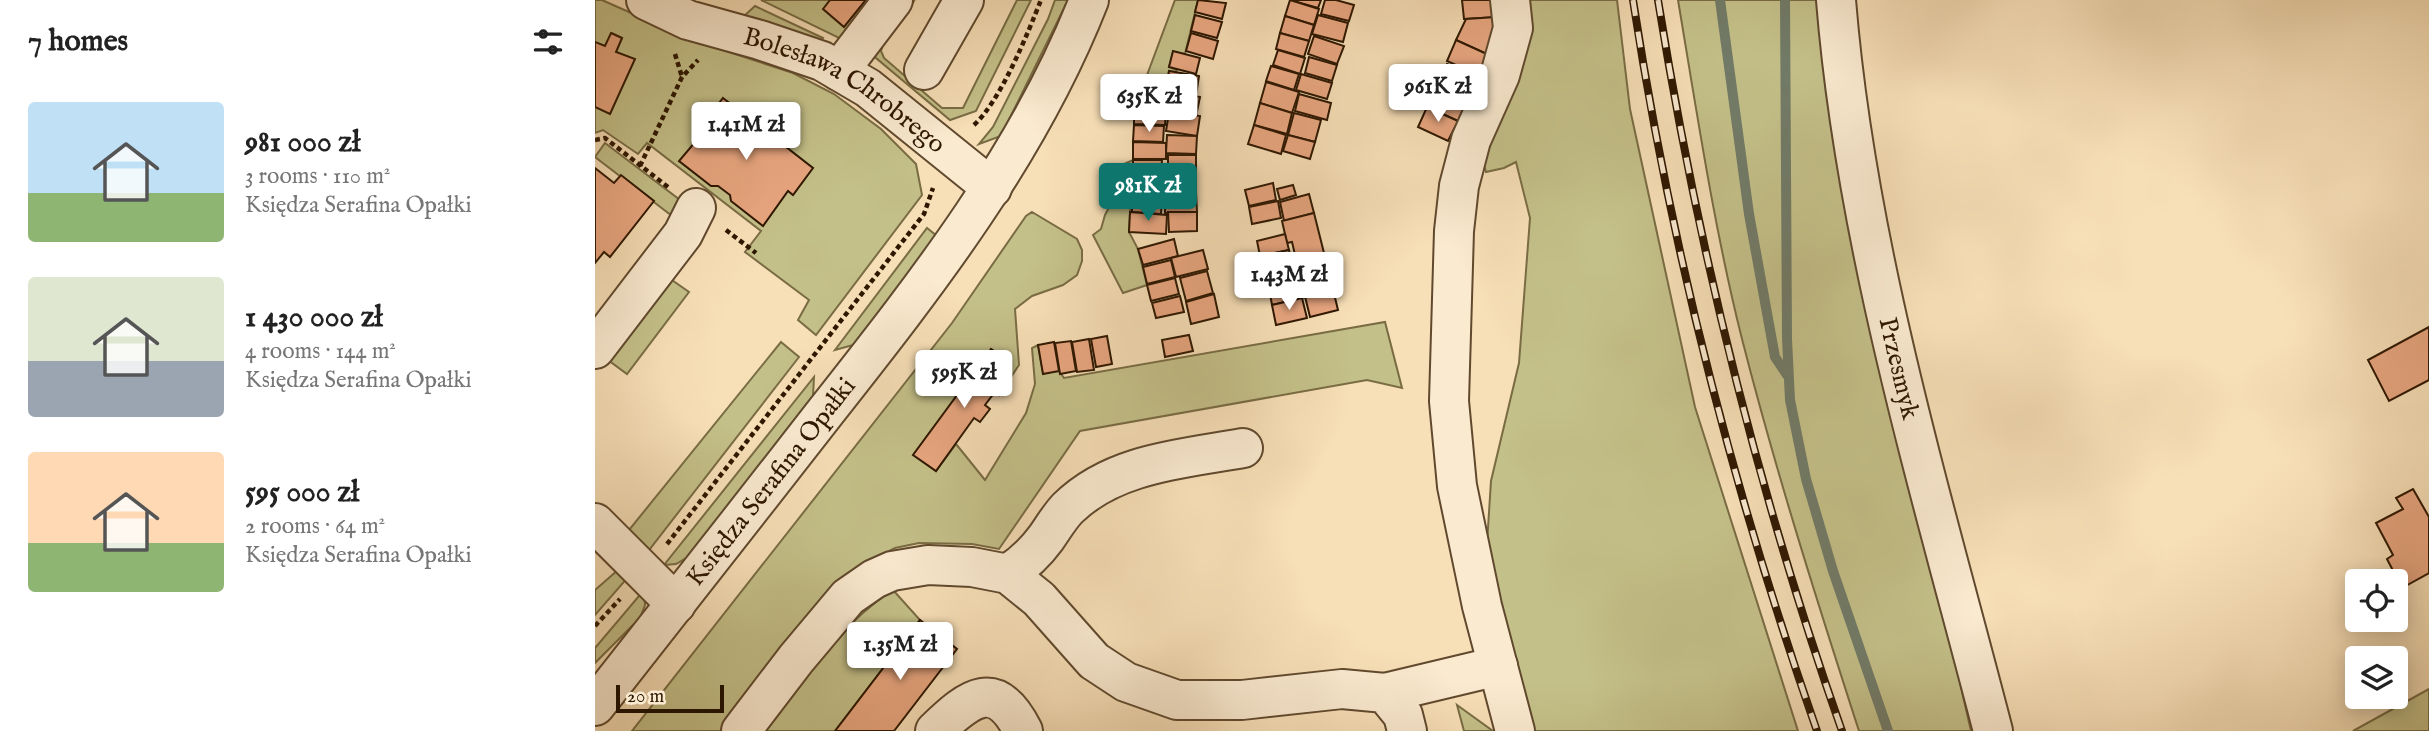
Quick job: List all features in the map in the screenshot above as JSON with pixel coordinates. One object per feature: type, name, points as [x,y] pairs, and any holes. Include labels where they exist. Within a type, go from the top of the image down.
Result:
[{"type":"street","name":"Bolesława Chrobrego","points":[[646,0],[688,20],[821,61],[868,88],[992,188]]},
{"type":"street","points":[[839,71],[893,0]]},
{"type":"street","points":[[924,70],[964,0]]},
{"type":"street","name":"Księdza Serafina Opałki","points":[[595,706],[924,286],[992,188],[1032,121],[1089,0]]},
{"type":"street","points":[[1510,0],[1513,29],[1500,75],[1471,140],[1459,186],[1454,231],[1449,401],[1457,486],[1482,606],[1515,731]]},
{"type":"street","name":"Przesmyk","points":[[1836,0],[1841,65],[1867,220],[1902,376],[1993,731]]},
{"type":"street","points":[[595,349],[683,234],[696,208]]},
{"type":"street","points":[[1008,574],[1027,561],[1066,510],[1091,488],[1114,475],[1166,461],[1243,448]]},
{"type":"street","points":[[595,523],[675,604]]},
{"type":"street","points":[[741,731],[829,617],[848,597],[874,579],[892,571],[928,565],[972,567],[1008,574],[1039,599],[1094,661],[1126,682],[1177,700],[1242,700],[1342,689],[1385,693],[1498,666]]},
{"type":"street","points":[[1385,693],[1403,715],[1407,731]]},
{"type":"street","points":[[935,731],[966,704],[985,696],[1000,700],[1015,714],[1023,731]]},
{"type":"path","points":[[969,130],[983,117],[1041,0]]},
{"type":"path","points":[[640,166],[682,77],[702,57]]},
{"type":"path","points":[[595,626],[645,572],[924,214],[935,181]]},
{"type":"shaded area","points":[[595,0],[602,0],[692,40],[793,73],[834,94],[881,129],[916,164],[922,195],[816,335],[798,320],[809,300],[745,252],[761,231],[647,143],[638,154],[603,130],[595,133],[595,107],[610,114],[634,59],[616,52],[622,38],[612,33],[605,46],[595,42]]},
{"type":"shaded area","points":[[761,0],[874,0],[845,35],[839,38]]},
{"type":"shaded area","points":[[910,0],[914,1],[884,41],[881,51],[884,58],[942,108],[963,108],[1017,0],[1031,0],[976,111],[950,120],[874,55]]},
{"type":"shaded area","points":[[1055,0],[1068,0],[1001,136],[979,144],[993,127]]},
{"type":"shaded area","points":[[1175,0],[1198,0],[1185,54],[1173,52],[1169,67],[1177,70],[1169,71],[1165,110],[1134,110]]},
{"type":"shaded area","points":[[1522,0],[1617,0],[1630,109],[1695,407],[1798,731],[1524,731],[1485,575],[1491,481],[1519,363],[1530,218],[1516,162],[1486,172],[1481,154]]},
{"type":"shaded area","points":[[1678,0],[1818,0],[1971,731],[1859,731],[1812,585],[1742,339],[1714,213]]},
{"type":"shaded area","points":[[755,6],[823,38],[821,41],[743,17]]},
{"type":"shaded area","points":[[605,143],[680,200],[676,219],[595,157]]},
{"type":"shaded area","points":[[1133,160],[1129,232],[1138,249],[1147,285],[1123,293],[1093,235],[1101,229],[1105,215],[1120,187],[1124,164]]},
{"type":"shaded area","points":[[1032,212],[1077,239],[1082,250],[1082,261],[1077,275],[1063,285],[1032,296],[1015,309],[1019,365],[1009,380],[1000,373],[1008,361],[991,349],[914,454],[936,471],[956,444],[985,480],[1026,413],[1035,384],[1032,348],[1038,345],[1043,373],[1059,371],[1064,378],[1385,322],[1402,388],[1367,380],[1080,431],[999,549],[972,544],[919,543],[895,548],[869,561],[811,617],[721,731],[632,731],[952,323],[1026,216]]},
{"type":"shaded area","points":[[927,228],[937,236],[857,344],[835,350]]},
{"type":"shaded area","points":[[669,278],[689,292],[627,374],[608,360]]},
{"type":"shaded area","points":[[781,342],[799,357],[646,554],[625,535]]},
{"type":"shaded area","points":[[814,377],[813,396],[688,557],[676,564],[664,565]]},
{"type":"shaded area","points":[[618,570],[630,575],[595,615],[595,590]]},
{"type":"shaded area","points":[[644,590],[645,605],[640,618],[595,663],[595,648]]},
{"type":"shaded area","points":[[893,590],[920,620],[835,731],[763,731],[839,637]]},
{"type":"shaded area","points":[[2429,689],[2429,731],[2353,731],[2393,709],[2408,709],[2408,701]]},
{"type":"shaded area","points":[[1457,705],[1493,731],[1464,731]]},
{"type":"building","points":[[830,0],[865,1],[844,27],[823,9]]},
{"type":"building","points":[[1198,0],[1226,3],[1222,19],[1195,12]]},
{"type":"building","points":[[1290,0],[1321,0],[1318,8]]},
{"type":"building","points":[[1290,0],[1319,9],[1314,25],[1285,16]]},
{"type":"building","points":[[1325,0],[1354,5],[1349,21],[1321,14]]},
{"type":"building","points":[[1462,0],[1496,0],[1497,17],[1464,19]]},
{"type":"building","points":[[1195,15],[1222,22],[1217,38],[1191,31]]},
{"type":"building","points":[[1318,15],[1348,23],[1343,42],[1312,34]]},
{"type":"building","points":[[1285,16],[1314,25],[1309,41],[1280,33]]},
{"type":"building","points":[[1496,17],[1489,55],[1456,40],[1466,19]]},
{"type":"building","points":[[611,33],[622,38],[616,52],[635,59],[610,114],[595,107],[595,42],[605,46]]},
{"type":"building","points":[[1191,33],[1218,41],[1213,59],[1186,51]]},
{"type":"building","points":[[1280,33],[1309,41],[1304,57],[1276,49]]},
{"type":"building","points":[[1314,36],[1344,46],[1337,64],[1308,54]]},
{"type":"building","points":[[1456,40],[1489,55],[1480,76],[1447,61]]},
{"type":"building","points":[[1278,50],[1305,58],[1300,74],[1273,65]]},
{"type":"building","points":[[1173,51],[1200,58],[1196,74],[1169,67]]},
{"type":"building","points":[[1309,57],[1337,65],[1332,81],[1305,73]]},
{"type":"building","points":[[1447,64],[1478,78],[1468,98],[1438,84]]},
{"type":"building","points":[[1271,66],[1299,74],[1294,90],[1266,81]]},
{"type":"building","points":[[1169,71],[1199,76],[1196,95],[1166,90]]},
{"type":"building","points":[[1301,74],[1332,83],[1327,99],[1296,90]]},
{"type":"building","points":[[1266,82],[1299,92],[1292,113],[1260,103]]},
{"type":"building","points":[[1436,87],[1467,101],[1458,121],[1427,107]]},
{"type":"building","points":[[1169,91],[1200,97],[1196,116],[1165,110]]},
{"type":"building","points":[[1299,94],[1331,103],[1327,120],[1295,111]]},
{"type":"building","points":[[723,98],[755,123],[758,119],[784,139],[781,143],[813,168],[793,195],[788,191],[763,226],[731,201],[730,195],[718,186],[711,186],[679,161],[707,128],[702,125]]},
{"type":"building","points":[[1260,103],[1292,113],[1287,134],[1254,125]]},
{"type":"building","points":[[1427,107],[1458,121],[1448,141],[1418,127]]},
{"type":"building","points":[[1134,110],[1166,111],[1165,125],[1134,124]]},
{"type":"building","points":[[1169,112],[1200,116],[1197,136],[1166,131]]},
{"type":"building","points":[[1294,113],[1321,120],[1315,142],[1288,135]]},
{"type":"building","points":[[1134,125],[1164,126],[1163,142],[1133,141]]},
{"type":"building","points":[[1254,125],[1286,135],[1281,154],[1248,144]]},
{"type":"building","points":[[1167,135],[1197,136],[1196,154],[1166,153]]},
{"type":"building","points":[[1288,135],[1315,142],[1310,159],[1283,151]]},
{"type":"building","points":[[1133,142],[1166,143],[1166,159],[1133,159]]},
{"type":"building","points":[[1168,155],[1196,155],[1196,172],[1168,172]]},
{"type":"building","points":[[1133,160],[1162,160],[1161,177],[1133,176]]},
{"type":"building","points":[[595,168],[614,183],[621,175],[654,201],[610,257],[604,252],[595,263]]},
{"type":"building","points":[[1168,174],[1196,175],[1196,192],[1168,192]]},
{"type":"building","points":[[1133,176],[1162,179],[1160,196],[1131,193]]},
{"type":"building","points":[[1273,183],[1276,200],[1249,206],[1245,190]]},
{"type":"building","points":[[1293,185],[1296,195],[1280,200],[1277,189]]},
{"type":"building","points":[[1196,192],[1197,212],[1165,213],[1165,193]]},
{"type":"building","points":[[1309,194],[1314,213],[1284,221],[1280,202]]},
{"type":"building","points":[[1132,196],[1162,197],[1161,214],[1132,212]]},
{"type":"building","points":[[1278,201],[1281,218],[1252,224],[1249,207]]},
{"type":"building","points":[[1130,212],[1167,215],[1166,234],[1129,232]]},
{"type":"building","points":[[1168,212],[1197,212],[1197,231],[1169,232]]},
{"type":"building","points":[[1314,213],[1329,273],[1301,280],[1292,242],[1287,243],[1282,221]]},
{"type":"building","points":[[1285,234],[1289,250],[1260,256],[1257,241]]},
{"type":"building","points":[[1174,239],[1178,256],[1143,265],[1138,249]]},
{"type":"building","points":[[1203,250],[1208,269],[1176,277],[1171,258]]},
{"type":"building","points":[[1289,250],[1292,267],[1264,273],[1260,256]]},
{"type":"building","points":[[1171,260],[1175,277],[1147,284],[1143,267]]},
{"type":"building","points":[[1292,267],[1296,281],[1268,288],[1264,273]]},
{"type":"building","points":[[1207,271],[1213,293],[1186,301],[1180,278]]},
{"type":"building","points":[[1329,273],[1338,310],[1310,317],[1301,280]]},
{"type":"building","points":[[1175,278],[1179,294],[1151,301],[1147,285]]},
{"type":"building","points":[[1301,280],[1306,297],[1272,305],[1269,288]]},
{"type":"building","points":[[1214,294],[1219,317],[1191,324],[1186,302]]},
{"type":"building","points":[[1180,296],[1184,312],[1156,318],[1152,303]]},
{"type":"building","points":[[1302,298],[1307,318],[1276,325],[1272,305]]},
{"type":"building","points":[[2429,327],[2429,380],[2389,401],[2368,360]]},
{"type":"building","points":[[1189,335],[1193,351],[1165,357],[1162,340]]},
{"type":"building","points":[[1107,336],[1112,364],[1096,367],[1091,339]]},
{"type":"building","points":[[1089,339],[1094,370],[1077,372],[1072,342]]},
{"type":"building","points":[[1071,341],[1076,371],[1060,374],[1055,343]]},
{"type":"building","points":[[1054,342],[1059,371],[1043,374],[1038,345]]},
{"type":"building","points":[[991,349],[1009,361],[1000,373],[1009,380],[999,395],[995,392],[985,405],[990,409],[980,422],[974,418],[936,471],[913,455]]},
{"type":"building","points":[[2413,489],[2429,517],[2429,573],[2408,585],[2408,569],[2392,569],[2387,559],[2393,555],[2376,523],[2403,509],[2396,498]]},
{"type":"building","points":[[920,620],[957,649],[894,731],[835,731]]},
{"type":"waterway","points":[[1720,0],[1749,214],[1775,357],[1787,375]]},
{"type":"waterway","points":[[1785,0],[1787,339],[1790,400],[1806,479],[1833,571],[1888,731]]},
{"type":"railway","points":[[1633,0],[1666,186],[1708,370],[1759,552],[1817,731]]},
{"type":"railway","points":[[1658,0],[1692,186],[1733,370],[1783,551],[1842,731]]}]
